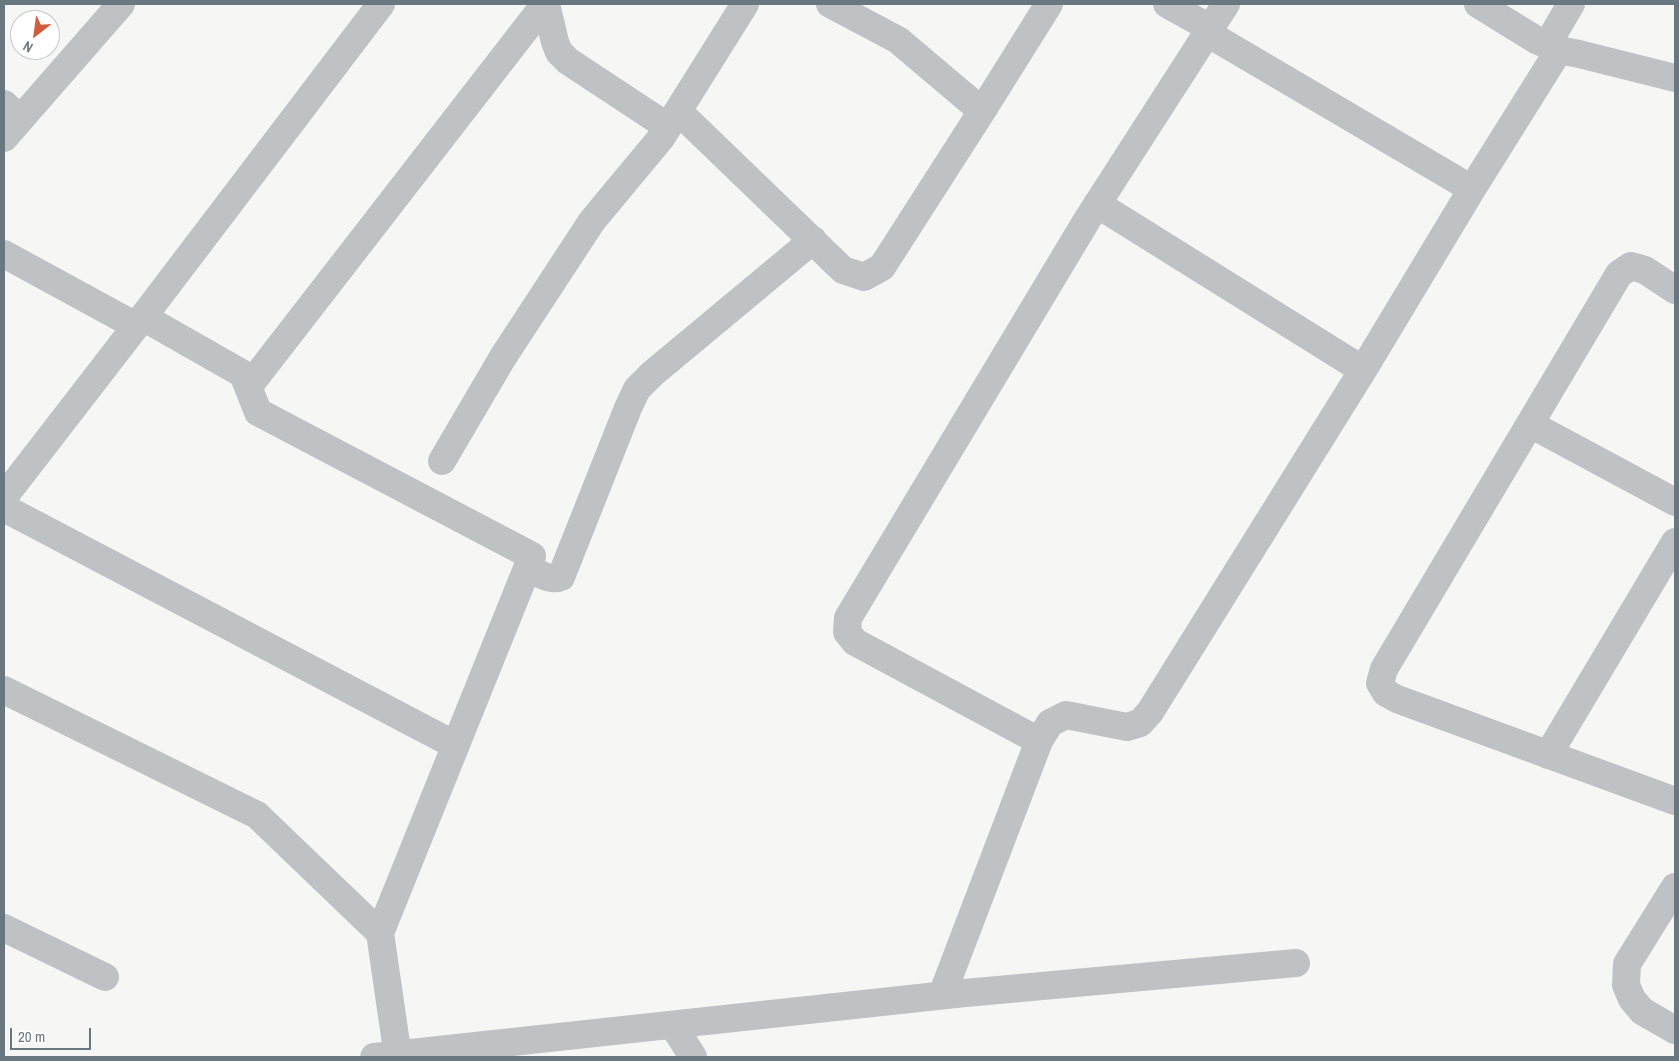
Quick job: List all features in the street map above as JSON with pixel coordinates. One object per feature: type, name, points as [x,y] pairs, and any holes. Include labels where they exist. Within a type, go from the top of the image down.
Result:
[{"type":"street","points":[[9,120],[121,4]]},
{"type":"street","points":[[4,498],[381,4]]},
{"type":"street","points":[[249,386],[546,4]]},
{"type":"street","points":[[546,4],[554,42],[559,52],[568,60],[673,119],[812,240],[843,270],[864,277],[882,267],[1049,4]]},
{"type":"street","points":[[442,461],[503,357],[592,221],[661,138],[746,4]]},
{"type":"street","points":[[830,4],[898,40],[982,111]]},
{"type":"street","points":[[1168,4],[1208,31],[1472,189]]},
{"type":"street","points":[[1039,741],[855,642],[847,632],[848,618],[1097,204],[1226,4]]},
{"type":"street","points":[[1478,4],[1553,48],[1675,78]]},
{"type":"street","points":[[942,995],[1039,741],[1050,723],[1066,715],[1127,727],[1140,723],[1150,712],[1364,370],[1472,189],[1553,48],[1571,4]]},
{"type":"street","points":[[1097,204],[1364,370]]},
{"type":"street","points":[[527,568],[552,579],[561,577],[624,417],[637,390],[652,374],[812,240]]},
{"type":"street","points":[[4,254],[244,374],[258,412],[532,556],[380,933],[390,1057],[942,995],[1296,963]]},
{"type":"street","points":[[1675,290],[1645,270],[1631,266],[1619,274],[1384,669],[1380,683],[1386,693],[1396,700],[1675,801]]},
{"type":"street","points":[[1530,424],[1675,502]]},
{"type":"street","points":[[4,508],[456,745]]},
{"type":"street","points":[[1548,754],[1675,542]]},
{"type":"street","points":[[4,690],[257,815],[380,933]]},
{"type":"street","points":[[1675,887],[1627,964],[1626,985],[1632,999],[1642,1011],[1675,1030]]},
{"type":"street","points":[[4,928],[104,978]]},
{"type":"street","points":[[673,1025],[693,1057]]}]
